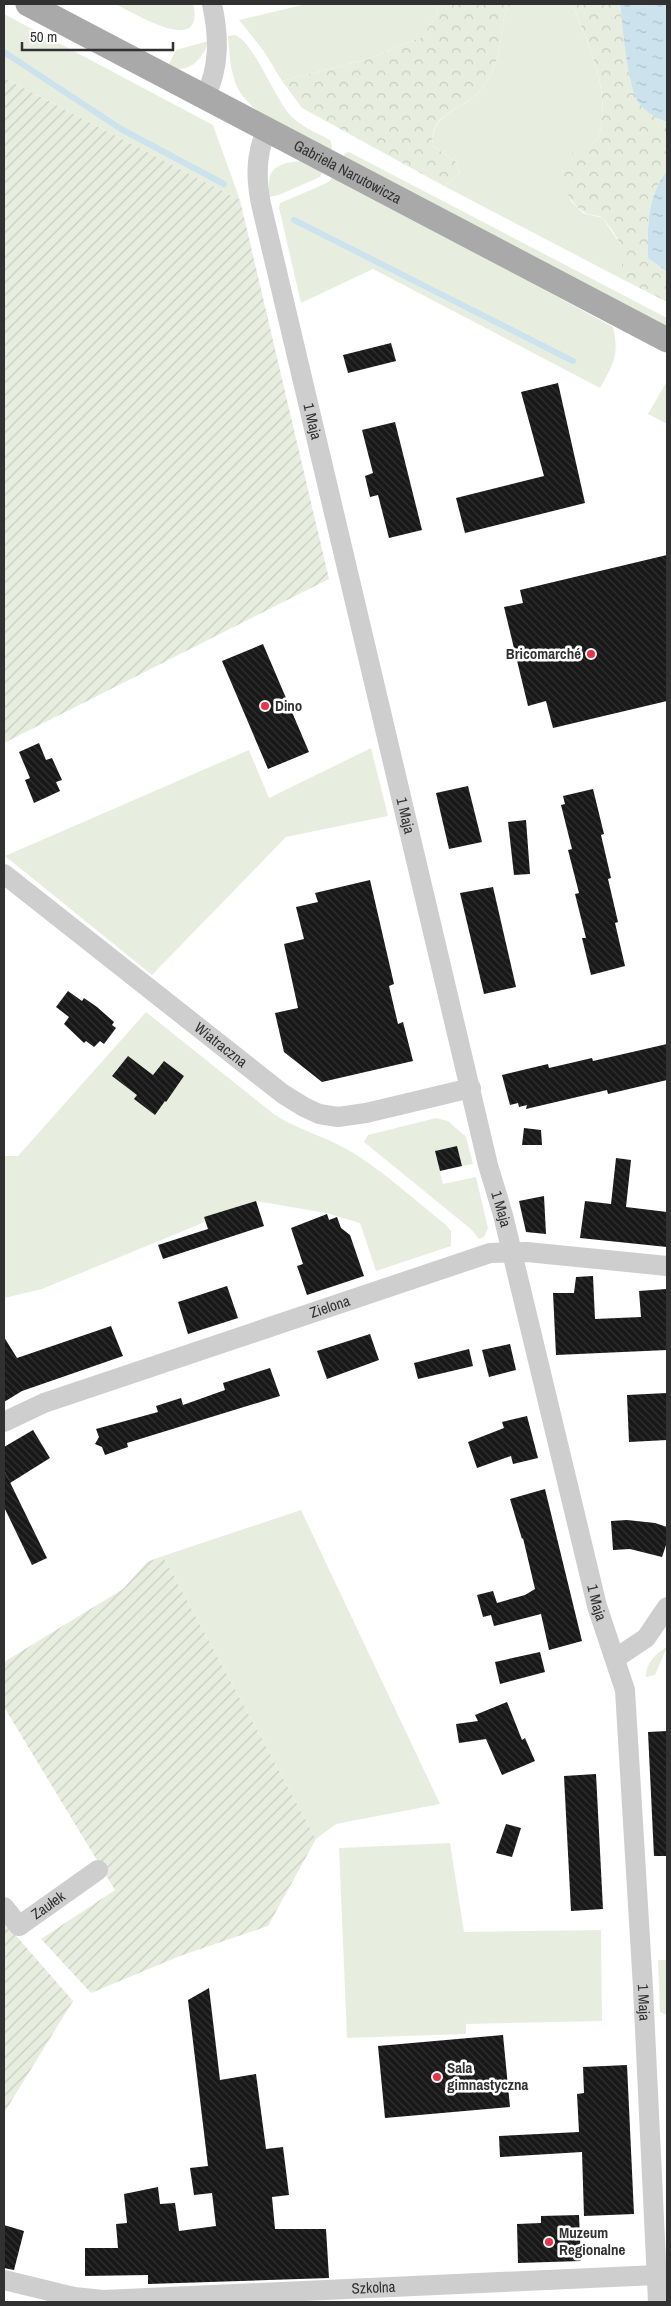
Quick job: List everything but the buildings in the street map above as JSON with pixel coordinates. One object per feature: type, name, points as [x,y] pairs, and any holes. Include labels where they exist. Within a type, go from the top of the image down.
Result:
[{"type":"main road","name":"Gabriela Narutowicza","points":[[28,4],[667,340]]},
{"type":"street","points":[[205,97],[215,74],[218,34],[212,4]]},
{"type":"street","name":"1 Maja","points":[[267,130],[262,139],[257,171],[261,204],[488,1165],[597,1606],[616,1658],[628,1710],[658,2302]]},
{"type":"street","name":"Wiatraczna","points":[[4,874],[283,1094],[319,1114],[338,1117],[366,1113],[471,1088]]},
{"type":"street","name":"Zielona","points":[[4,1422],[44,1403],[473,1257],[511,1252],[667,1266]]},
{"type":"street","points":[[616,1658],[646,1638],[667,1607]]},
{"type":"street","name":"Zaułek","points":[[4,1907],[19,1926],[98,1870]]},
{"type":"street","name":"Szkolna","points":[[4,2280],[74,2297],[103,2300],[657,2276]]},
{"type":"green space","points":[[115,4],[193,4],[194,20],[189,28],[179,30],[166,28]]},
{"type":"green space","points":[[306,4],[438,4],[437,15],[422,37],[368,59],[282,81],[263,50],[239,20]]},
{"type":"green space","points":[[438,4],[512,4],[505,14],[497,60],[484,86],[476,95],[442,118],[436,125],[433,134],[433,146],[456,162],[460,173],[444,186],[302,108],[282,81],[368,59],[422,37],[437,15]]},
{"type":"green space","points":[[512,4],[572,4],[592,54],[601,89],[603,106],[602,124],[597,141],[572,153],[562,171],[571,201],[583,213],[603,218],[622,247],[624,265],[618,277],[444,186],[460,173],[456,162],[433,146],[433,134],[443,118],[476,95],[484,86],[497,60],[505,14]]},
{"type":"green space","points":[[572,4],[620,4],[631,83],[660,120],[667,122],[667,173],[665,173],[659,184],[651,204],[648,224],[648,258],[667,272],[667,302],[618,277],[623,257],[614,233],[603,218],[586,213],[575,205],[563,183],[563,167],[566,160],[575,151],[597,141],[602,124],[603,106],[601,89],[592,54]]},
{"type":"green space","points":[[4,14],[213,125],[240,200],[4,78]]},
{"type":"green space","points":[[235,35],[242,39],[256,58],[290,115],[304,126],[330,140],[331,152],[276,124],[251,105],[241,94],[233,76],[229,53],[228,36]]},
{"type":"green space","points":[[208,41],[203,54],[194,64],[182,69],[168,66],[176,50]]},
{"type":"green space","points":[[4,78],[240,200],[329,579],[4,743]]},
{"type":"green space","points":[[349,152],[667,318],[667,329],[343,158],[345,153]]},
{"type":"green space","points":[[301,161],[323,171],[320,177],[279,195],[269,197],[269,180],[274,170],[284,164]]},
{"type":"green space","points":[[334,176],[613,327],[616,345],[614,359],[600,388],[373,269],[301,303],[279,208],[280,203],[327,183]]},
{"type":"green space","points":[[667,381],[667,424],[648,414]]},
{"type":"green space","points":[[371,748],[388,816],[286,837],[152,975],[5,856],[249,750],[269,798]]},
{"type":"green space","points":[[146,1012],[275,1115],[348,1150],[381,1172],[446,1225],[451,1231],[451,1246],[376,1271],[360,1223],[326,1213],[256,1201],[204,1217],[205,1222],[42,1289],[4,1298],[4,1156],[18,1156]]},
{"type":"green space","points":[[436,1118],[448,1121],[466,1137],[473,1164],[462,1166],[457,1146],[435,1151],[443,1184],[476,1177],[488,1228],[484,1237],[479,1239],[472,1230],[364,1142],[368,1135]]},
{"type":"green space","points":[[301,1510],[440,1804],[336,1824],[316,1839],[163,1556]]},
{"type":"green space","points":[[163,1556],[316,1839],[268,1926],[180,1956],[91,1993],[41,1939],[115,1890],[4,1707],[4,1662],[123,1589],[147,1562]]},
{"type":"green space","points":[[667,1647],[655,1675],[646,1677],[647,1668],[652,1659]]},
{"type":"green space","points":[[450,1843],[464,1932],[601,1930],[602,2021],[466,2024],[466,2034],[347,2038],[339,1848]]},
{"type":"green space","points":[[4,1922],[73,2001],[4,2113]]},
{"type":"green space","points":[[658,1960],[667,1960],[667,2015],[660,2012]]},
{"type":"water","points":[[620,4],[667,4],[667,122],[647,111],[636,98],[629,73]]},
{"type":"water","points":[[665,173],[667,173],[667,272],[648,258],[648,224],[651,204]]},
{"type":"waterway","points":[[4,52],[121,129],[224,184]]},
{"type":"waterway","points":[[294,220],[573,361]]},
{"type":"place","name":"Bricomarché","points":[[591,654]]},
{"type":"place","name":"Dino","points":[[265,706]]},
{"type":"place","name":"Sala gimnastyczna","points":[[437,2077]]},
{"type":"place","name":"Muzeum Regionalne","points":[[549,2242]]}]
